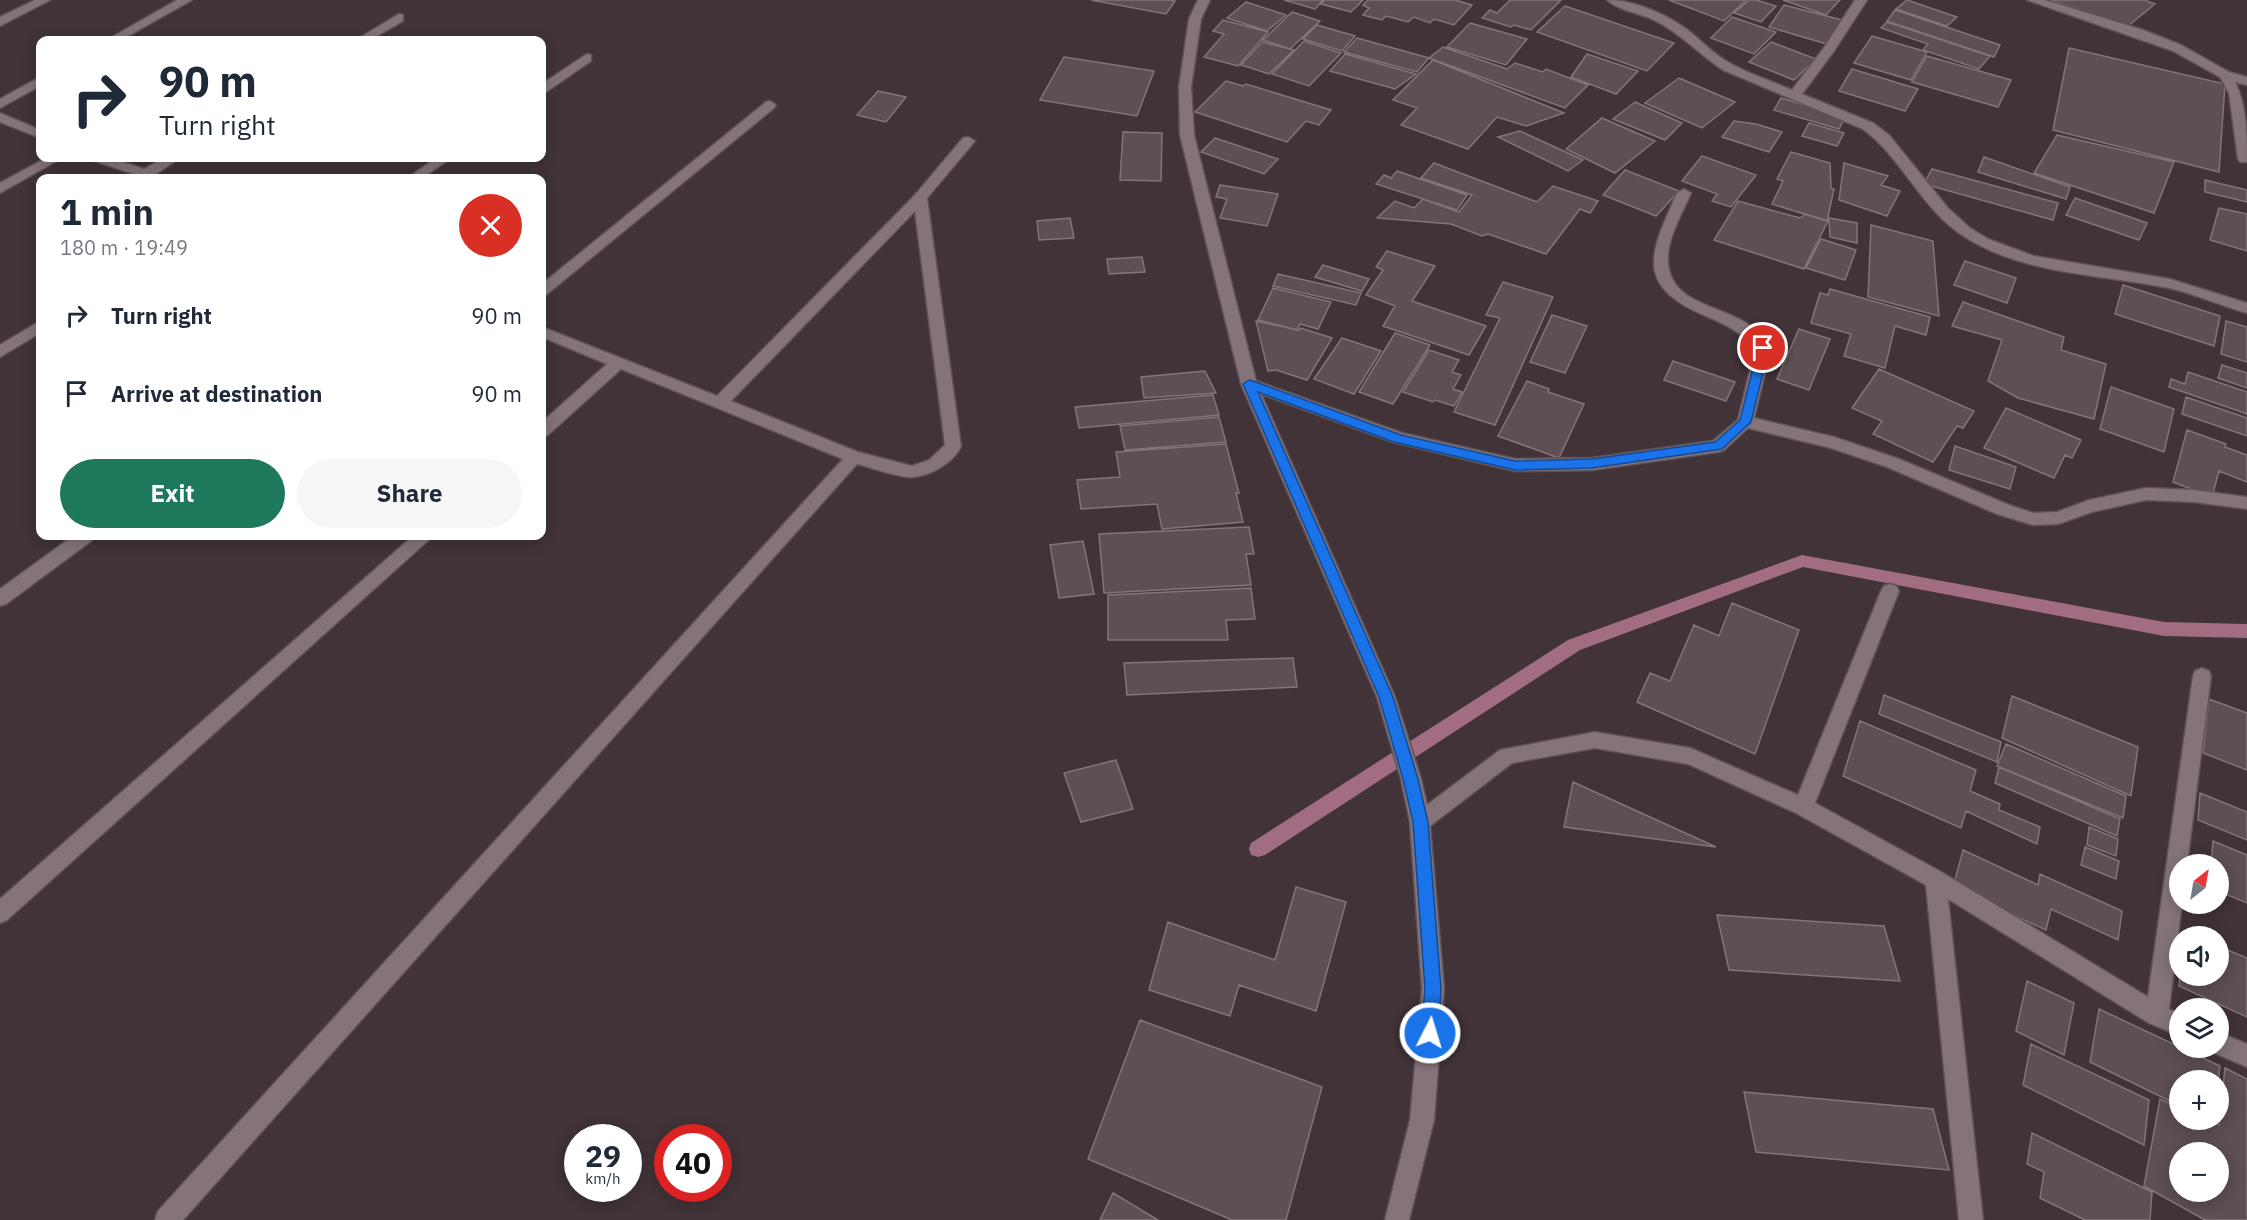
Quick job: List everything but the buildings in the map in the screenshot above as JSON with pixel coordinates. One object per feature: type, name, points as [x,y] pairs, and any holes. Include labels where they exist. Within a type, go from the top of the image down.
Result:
[{"type":"street","points":[[0,22],[44,0]]},
{"type":"street","points":[[120,36],[186,0]]},
{"type":"street","points":[[1204,0],[1196,19],[1185,87],[1187,135],[1249,384],[1386,697],[1411,779],[1420,822],[1433,989],[1422,1120],[1397,1220]]},
{"type":"street","points":[[1613,0],[1657,17],[1682,31],[1707,55],[1727,67],[1845,115],[1884,138],[1947,214],[1965,231],[1986,244],[2014,254],[2082,270],[2194,290],[2247,308]]},
{"type":"street","points":[[1795,95],[1828,51],[1861,0]]},
{"type":"street","points":[[2033,0],[2139,33],[2177,48],[2225,75],[2247,81]]},
{"type":"street","points":[[369,36],[399,18]]},
{"type":"street","points":[[546,86],[587,58]]},
{"type":"street","points":[[2225,75],[2235,93],[2245,159]]},
{"type":"street","points":[[0,104],[36,83]]},
{"type":"street","points":[[546,288],[770,105]]},
{"type":"street","points":[[0,117],[36,132]]},
{"type":"street","points":[[720,403],[920,198],[968,141]]},
{"type":"street","points":[[0,189],[48,162]]},
{"type":"street","points":[[111,162],[145,174]]},
{"type":"street","points":[[153,174],[168,162]]},
{"type":"street","points":[[420,174],[438,162]]},
{"type":"street","points":[[1249,384],[1399,438],[1515,465],[1592,464],[1718,446],[1745,422],[1763,348],[1758,337],[1735,321],[1682,301],[1667,288],[1660,271],[1661,252],[1684,193]]},
{"type":"street","points":[[546,334],[854,457],[912,472],[935,464],[953,447],[920,198]]},
{"type":"street","points":[[0,352],[36,329]]},
{"type":"street","points":[[546,427],[617,364]]},
{"type":"street","points":[[1745,422],[1834,443],[1893,463],[2003,510],[2033,519],[2058,518],[2089,506],[2146,494],[2194,496],[2247,503]]},
{"type":"street","points":[[167,1220],[854,457]]},
{"type":"street","points":[[0,599],[80,540]]},
{"type":"street","points":[[0,913],[420,540]]},
{"type":"street","points":[[1803,807],[1890,591]]},
{"type":"street","points":[[2157,1015],[2202,676]]},
{"type":"street","points":[[1420,822],[1507,756],[1595,740],[1690,756],[1803,807],[1936,880],[2169,1020]]},
{"type":"street","points":[[1936,880],[1971,1220]]},
{"type":"street","points":[[2229,1048],[2247,1056]]},
{"type":"waterway","points":[[1258,849],[1574,645],[1802,561],[2164,629],[2247,631]]},
{"type":"route","points":[[1430,1033],[1433,989],[1420,822],[1411,779],[1386,697],[1249,384],[1399,438],[1515,465],[1592,464],[1718,446],[1745,422],[1763,348]]}]
